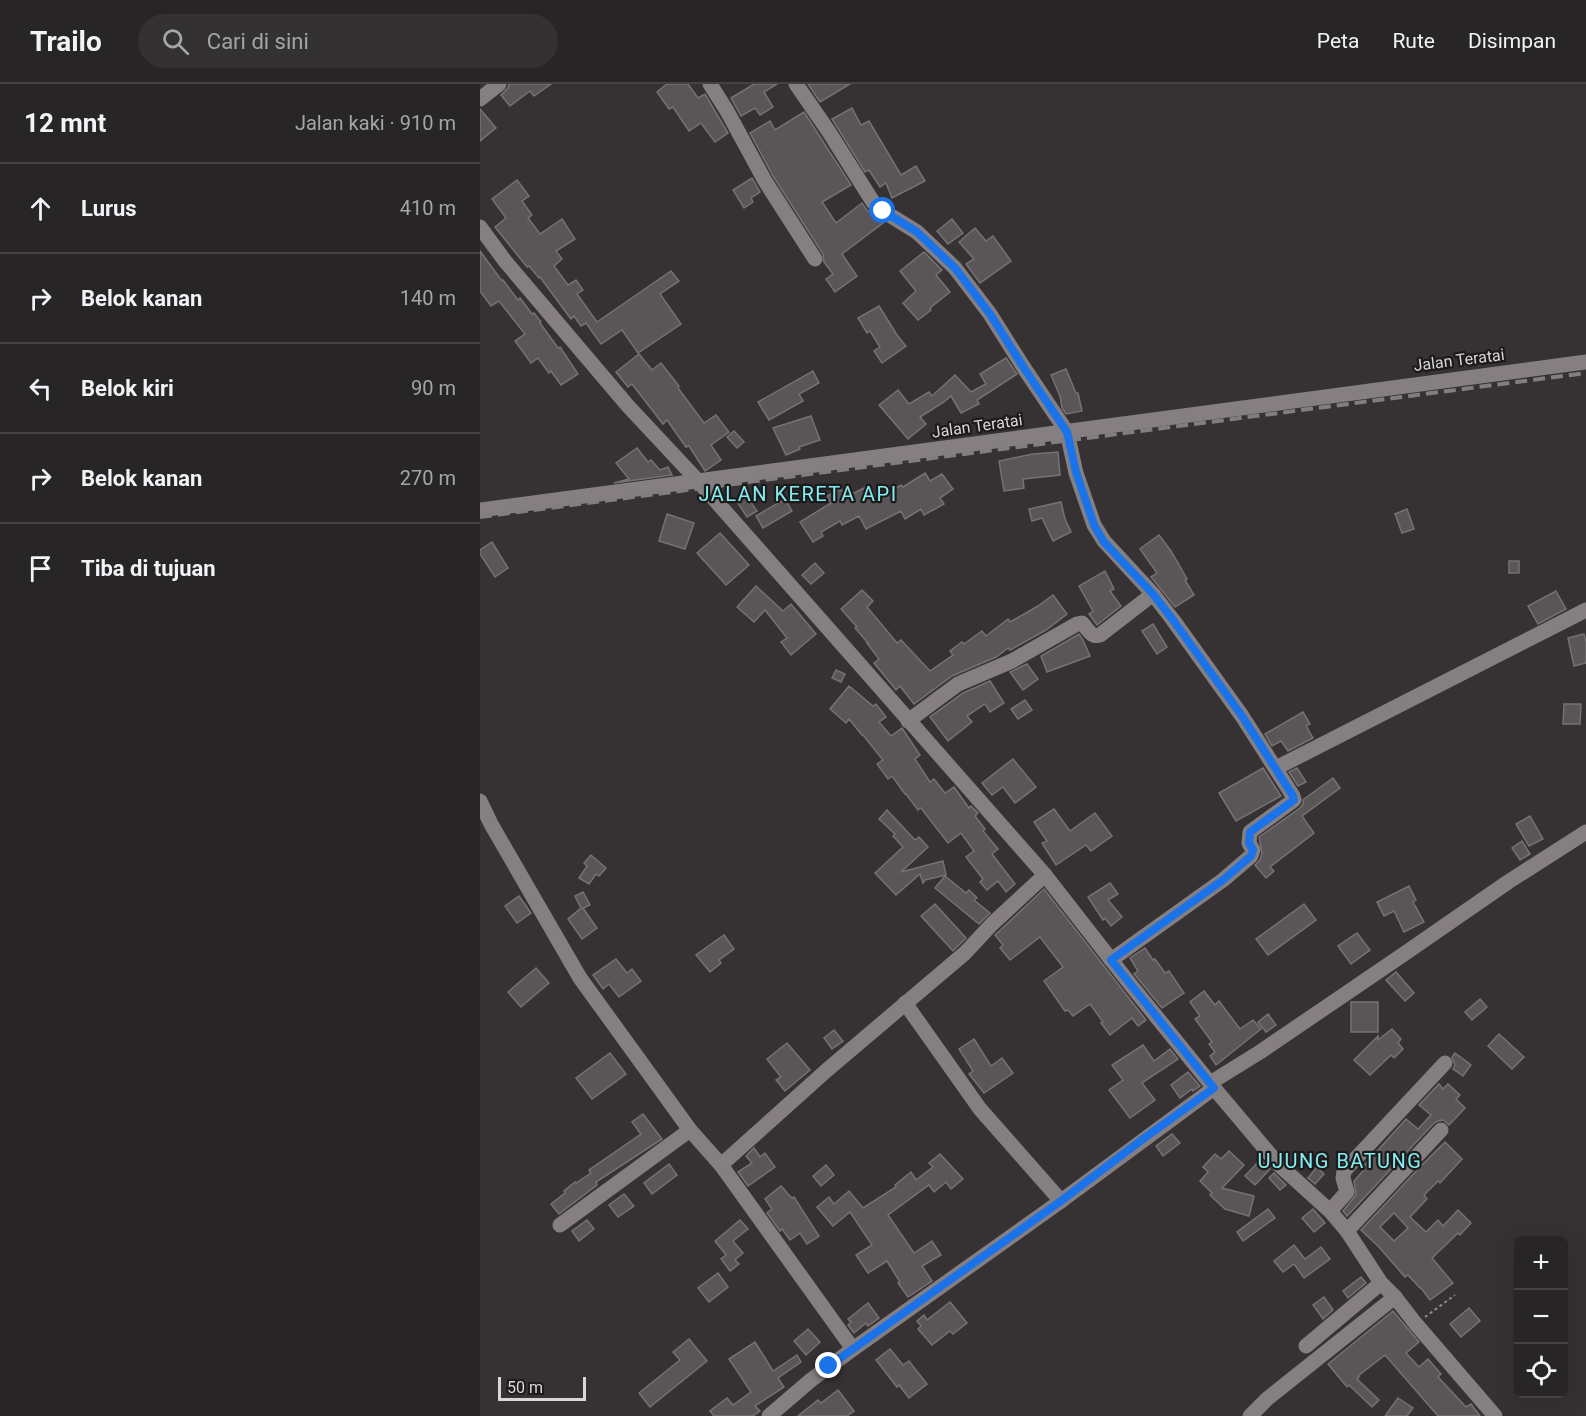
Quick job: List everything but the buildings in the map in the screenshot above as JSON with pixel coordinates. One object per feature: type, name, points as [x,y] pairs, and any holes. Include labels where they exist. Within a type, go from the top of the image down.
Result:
[{"type":"street","points":[[480,99],[499,84]]},
{"type":"street","points":[[796,84],[873,202],[883,211],[917,232],[955,268],[990,314],[1067,432],[1076,472],[1094,525],[1110,548],[1153,594],[1225,691],[1293,796],[1294,800],[1250,832],[1249,843],[1253,850],[1251,856],[1223,880],[1111,960]]},
{"type":"street","points":[[715,86],[765,181],[815,259]]},
{"type":"street","points":[[480,227],[505,261],[628,406],[700,483],[1045,875],[1212,1086],[1278,1164],[1330,1210],[1347,1231],[1381,1283],[1495,1416]]},
{"type":"street","name":"Jalan Teratai","points":[[480,510],[700,483],[1455,378],[1586,362]]},
{"type":"street","points":[[908,721],[958,684],[1012,661],[1077,624],[1082,623],[1092,634],[1100,635],[1153,594]]},
{"type":"street","points":[[1276,768],[1586,610]]},
{"type":"street","points":[[480,801],[580,978],[690,1130],[720,1165],[853,1349]]},
{"type":"street","points":[[769,1416],[811,1380],[1061,1201],[1212,1086],[1508,882],[1586,832]]},
{"type":"street","points":[[720,1165],[965,953],[992,924],[1045,875]]},
{"type":"street","points":[[905,1003],[981,1109],[1061,1201]]},
{"type":"street","points":[[1330,1210],[1347,1192],[1343,1183],[1344,1171],[1445,1063]]},
{"type":"street","points":[[560,1225],[690,1130]]},
{"type":"street","points":[[1347,1231],[1441,1130]]},
{"type":"street","points":[[1306,1346],[1381,1283]]},
{"type":"street","points":[[1250,1416],[1267,1399],[1395,1298]]},
{"type":"path","points":[[1415,1323],[1455,1295]]},
{"type":"railway","points":[[480,517],[1586,373]]},
{"type":"district","name":"JALAN KERETA API","points":[[798,494]]},
{"type":"district","name":"UJUNG BATUNG","points":[[1340,1161]]},
{"type":"route","points":[[829,1366],[1061,1201],[1214,1088],[1111,960],[1243,865],[1253,850],[1249,843],[1250,832],[1294,800],[1242,716],[1173,620],[1153,594],[1104,542],[1089,512],[1076,472],[1067,432],[990,314],[955,268],[917,232],[883,211]]}]
